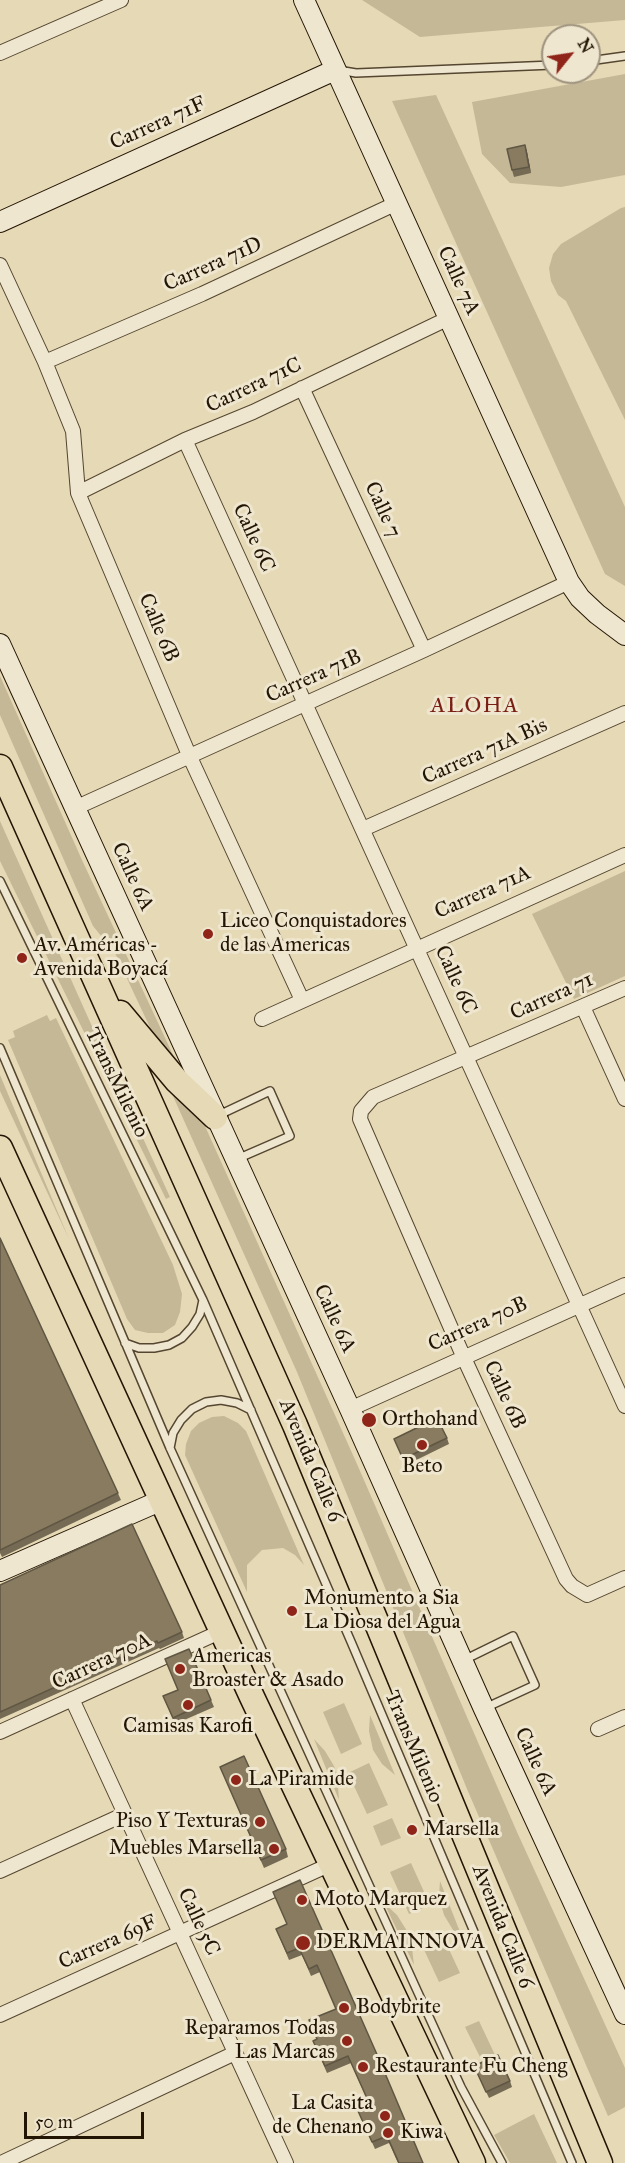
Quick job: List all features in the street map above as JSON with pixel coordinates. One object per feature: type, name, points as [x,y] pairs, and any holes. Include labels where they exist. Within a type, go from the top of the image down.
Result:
[{"type":"highway","name":"Avenida Calle 6","points":[[0,767],[295,1425],[600,2163]]},
{"type":"highway","points":[[99,988],[170,1073],[199,1104],[215,1117]]},
{"type":"highway","points":[[3,1158],[222,1631],[473,2163]]},
{"type":"street","points":[[0,53],[121,0]]},
{"type":"street","name":"Calle 7A","points":[[304,0],[569,582],[580,598],[625,635]]},
{"type":"street","name":"Carrera 71F","points":[[0,222],[335,70]]},
{"type":"street","name":"Carrera 71D","points":[[45,362],[202,294],[397,203]]},
{"type":"street","name":"Calle 6B","points":[[0,265],[45,362],[73,431],[78,493],[189,755],[302,1000]]},
{"type":"street","name":"Carrera 71C","points":[[78,493],[185,440],[253,412],[449,318]]},
{"type":"street","name":"Calle 7","points":[[302,388],[424,650]]},
{"type":"street","name":"Calle 6C","points":[[185,440],[625,1406]]},
{"type":"street","name":"Carrera 71B","points":[[75,808],[569,582]]},
{"type":"street","name":"Calle 6A","points":[[0,644],[625,2014]]},
{"type":"street","name":"Carrera 71A Bis","points":[[363,829],[625,713]]},
{"type":"street","name":"Carrera 71A","points":[[262,1019],[625,855]]},
{"type":"street","name":"Carrera 71","points":[[366,1103],[625,988]]},
{"type":"street","points":[[583,1007],[625,1099]]},
{"type":"street","name":"Calle 6B","points":[[366,1103],[361,1111],[360,1119],[464,1358],[566,1579],[572,1586],[587,1595],[625,1578]]},
{"type":"street","name":"Carrera 70B","points":[[350,1409],[625,1285]]},
{"type":"street","points":[[0,1571],[162,1500]]},
{"type":"street","name":"Carrera 70A","points":[[0,1732],[222,1631]]},
{"type":"street","name":"Calle 5C","points":[[72,1699],[286,2163]]},
{"type":"street","points":[[598,1729],[625,1717]]},
{"type":"street","points":[[0,1871],[125,1814]]},
{"type":"street","name":"Carrera 69F","points":[[0,2015],[331,1864]]},
{"type":"street","points":[[1,2163],[235,2053]]},
{"type":"lane","points":[[601,59],[625,56]]},
{"type":"lane","points":[[335,70],[356,73],[541,65]]},
{"type":"lane","name":"TransMilenio","points":[[0,881],[203,1300],[572,2163]]},
{"type":"lane","points":[[0,1048],[170,1448],[461,2087],[502,2163]]},
{"type":"lane","points":[[215,1117],[270,1091],[290,1136],[235,1160]]},
{"type":"lane","points":[[125,1343],[139,1348],[154,1348],[169,1345],[182,1338],[200,1314],[203,1300]]},
{"type":"lane","points":[[170,1448],[173,1433],[181,1419],[192,1409],[206,1402],[221,1400],[237,1403],[251,1410]]},
{"type":"lane","points":[[462,1661],[513,1636],[535,1685],[484,1709]]},
{"type":"shaded area","points":[[362,0],[625,0],[625,20],[541,24],[541,27],[420,37]]},
{"type":"shaded area","points":[[625,74],[625,175],[561,187],[510,183],[482,154],[472,102],[570,84],[601,84],[601,78]]},
{"type":"shaded area","points":[[436,95],[625,507],[625,586],[605,574],[392,101]]},
{"type":"shaded area","points":[[625,207],[625,420],[566,301],[558,295],[551,281],[549,268],[553,254],[561,244]]},
{"type":"shaded area","points":[[0,676],[82,860],[181,1072],[162,1053],[115,953],[93,926],[0,715]]},
{"type":"shaded area","points":[[0,821],[170,1197],[166,1199],[0,861]]},
{"type":"shaded area","points":[[625,871],[625,976],[574,999],[532,914]]},
{"type":"shaded area","points":[[47,1015],[50,1021],[56,1018],[173,1265],[182,1294],[180,1312],[175,1325],[163,1333],[135,1330],[127,1319],[8,1040],[15,1037],[13,1031]]},
{"type":"shaded area","points":[[0,1075],[29,1144],[69,1239],[0,1091]]},
{"type":"shaded area","points":[[168,1085],[200,1115],[357,1464],[517,1832],[625,2068],[625,2107],[608,2116],[467,1789],[297,1372]]},
{"type":"shaded area","points":[[224,1416],[238,1423],[246,1431],[304,1565],[295,1555],[283,1548],[262,1550],[247,1565],[247,1592],[185,1455],[191,1431],[199,1423],[212,1417]]},
{"type":"shaded area","points":[[344,1703],[362,1744],[341,1754],[323,1712]]},
{"type":"shaded area","points":[[370,1715],[395,1775],[382,1764],[373,1750],[369,1731]]},
{"type":"shaded area","points":[[314,1739],[334,1766],[337,1774],[339,1800]]},
{"type":"shaded area","points":[[369,1763],[388,1805],[367,1814],[348,1773]]},
{"type":"shaded area","points":[[392,1818],[401,1838],[381,1846],[373,1826]]},
{"type":"shaded area","points":[[411,1863],[430,1905],[409,1914],[390,1872]]},
{"type":"shaded area","points":[[440,1881],[464,1942],[444,1915],[439,1897]]},
{"type":"shaded area","points":[[384,1903],[397,1915],[407,1931],[414,1965]]},
{"type":"shaded area","points":[[441,1932],[460,1973],[439,1982],[420,1941]]},
{"type":"shaded area","points":[[479,2021],[496,2057],[483,2063],[465,2027]]},
{"type":"shaded area","points":[[534,2114],[557,2163],[510,2163],[494,2135]]},
{"type":"building","points":[[525,145],[529,167],[512,170],[507,149]]},
{"type":"building","points":[[0,1238],[118,1493],[0,1550]]},
{"type":"building","name":"Beto","points":[[437,1418],[447,1438],[403,1459],[394,1439]]},
{"type":"building","points":[[132,1524],[182,1632],[158,1643],[157,1641],[0,1712],[0,1585]]},
{"type":"building","points":[[189,1649],[211,1700],[173,1718],[163,1696],[178,1690],[165,1659]]},
{"type":"building","points":[[244,1756],[286,1849],[261,1860],[220,1767]]},
{"type":"building","points":[[300,1880],[423,2163],[399,2163],[387,2136],[372,2142],[358,2111],[370,2105],[348,2056],[325,2066],[313,2041],[317,2039],[309,2020],[336,2009],[317,1965],[309,1969],[299,1948],[287,1953],[276,1929],[287,1924],[273,1892]]},
{"type":"building","points":[[498,2055],[510,2081],[486,2092],[474,2066]]},
{"type":"place","name":"Liceo Conquistadores de las Americas","points":[[208,934]]},
{"type":"place","name":"Av. Américas - Avenida Boyacá","points":[[22,958]]},
{"type":"place","name":"Orthohand","points":[[369,1420]]},
{"type":"place","name":"Beto","points":[[422,1445]]},
{"type":"place","name":"Monumento a Sia La Diosa del Agua","points":[[292,1611]]},
{"type":"place","name":"Americas Broaster & Asado","points":[[180,1669]]},
{"type":"place","name":"Camisas Karofi","points":[[188,1705]]},
{"type":"place","name":"La Piramide","points":[[236,1780]]},
{"type":"place","name":"Piso Y Texturas","points":[[260,1822]]},
{"type":"place","name":"Marsella","points":[[412,1830]]},
{"type":"place","name":"Muebles Marsella","points":[[274,1849]]},
{"type":"place","name":"Moto Marquez","points":[[302,1900]]},
{"type":"place","name":"DERMAINNOVA","points":[[303,1943]]},
{"type":"place","name":"Bodybrite","points":[[344,2008]]},
{"type":"place","name":"Reparamos Todas Las Marcas","points":[[347,2041]]},
{"type":"place","name":"Restaurante Fu Cheng","points":[[363,2067]]},
{"type":"place","name":"La Casita de Chenano","points":[[385,2116]]},
{"type":"place","name":"Kiwa","points":[[388,2133]]},
{"type":"district","name":"ALOHA","points":[[475,707]]}]
